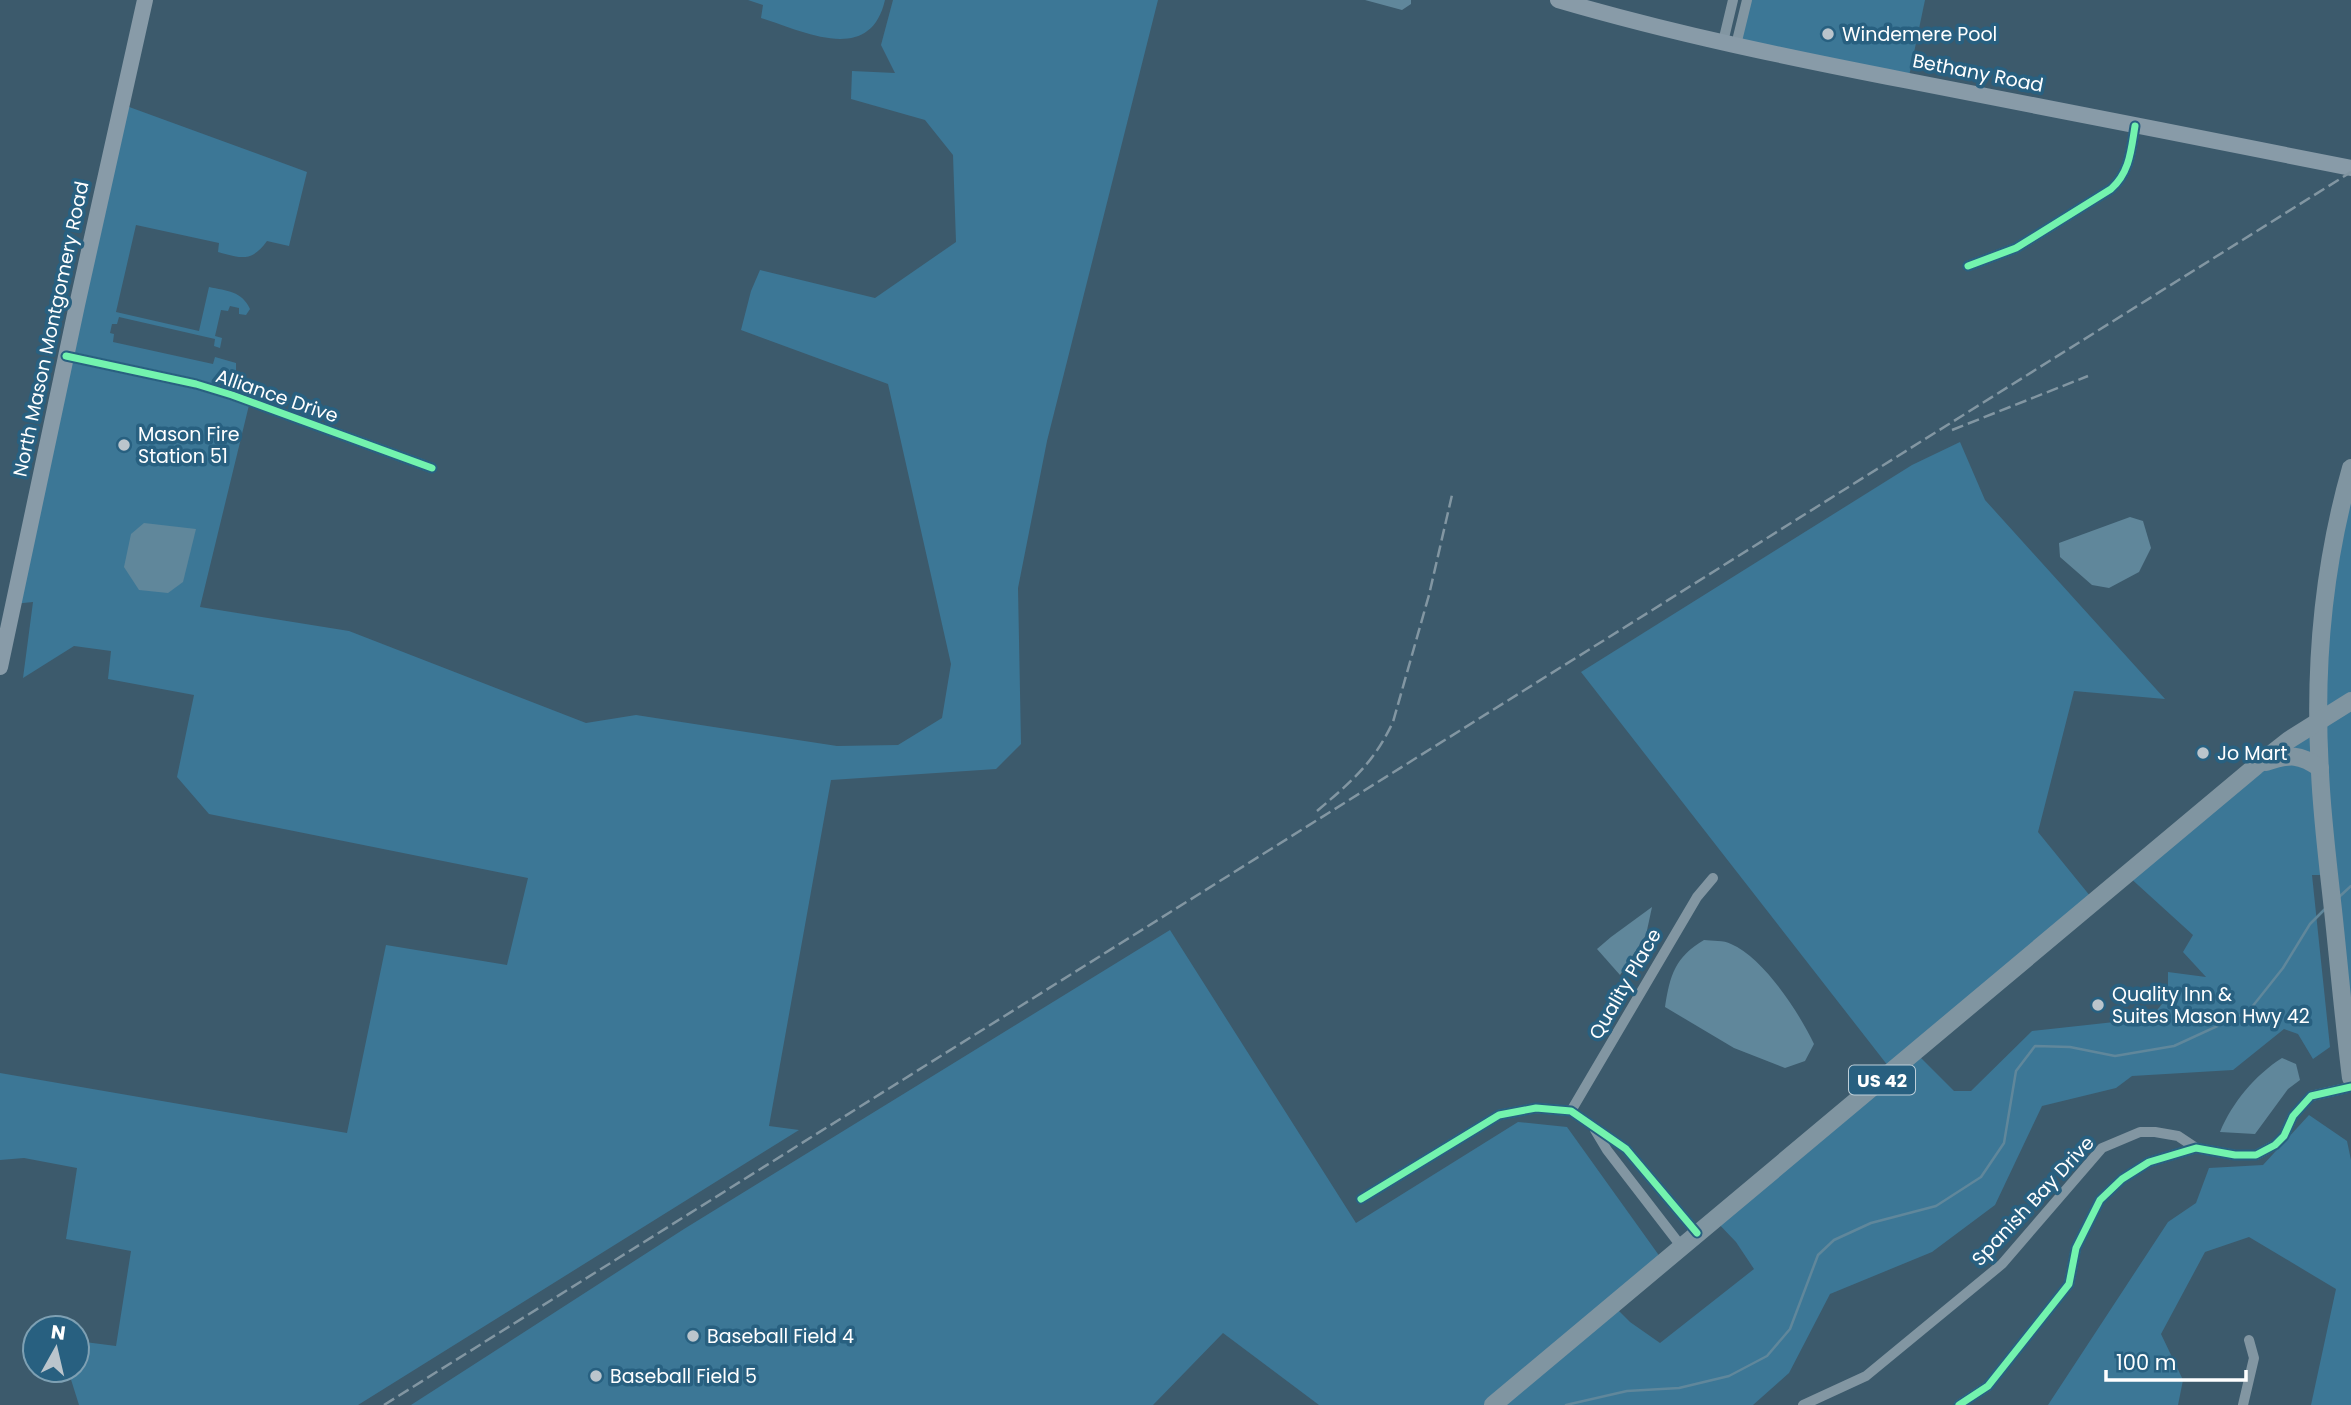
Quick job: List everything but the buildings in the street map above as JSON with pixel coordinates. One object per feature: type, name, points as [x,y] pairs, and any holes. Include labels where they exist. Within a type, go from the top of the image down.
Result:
[{"type":"main road","name":"North Mason Montgomery Road","points":[[0,667],[145,0]]},
{"type":"main road","name":"Bethany Road","points":[[1558,0],[1643,24],[1730,44],[2351,167]]},
{"type":"main road","points":[[2351,468],[2336,527],[2326,589],[2319,673],[2320,768],[2351,1078]]},
{"type":"main road","name":"US 42","points":[[1493,1405],[2256,766],[2351,701]]},
{"type":"main road","points":[[2256,766],[2288,756],[2304,757],[2320,768]]},
{"type":"street","points":[[1730,44],[1733,0]]},
{"type":"street","points":[[1730,44],[1746,0]]},
{"type":"street","points":[[1968,267],[2016,248],[2111,189],[2120,181],[2129,163],[2135,126]]},
{"type":"street","name":"Alliance Drive","points":[[66,356],[170,378],[232,395],[432,468]]},
{"type":"street","name":"Quality Place","points":[[1571,1111],[1697,897],[1713,878]]},
{"type":"street","name":"Spanish Bay Drive","points":[[1803,1405],[1866,1376],[2002,1264],[2102,1148],[2140,1132],[2155,1132],[2178,1136],[2196,1148],[2235,1156],[2256,1155],[2275,1145],[2284,1136],[2293,1116],[2311,1096],[2351,1087]]},
{"type":"street","points":[[1361,1199],[1499,1115],[1535,1108],[1571,1111],[1626,1149],[1697,1233]]},
{"type":"street","points":[[1592,1125],[1607,1150],[1681,1246]]},
{"type":"street","points":[[1959,1405],[1989,1386],[2068,1284],[2076,1248],[2100,1200],[2122,1179],[2149,1162],[2196,1148]]},
{"type":"street","points":[[2243,1405],[2254,1357],[2249,1340]]},
{"type":"shaded area","points":[[748,0],[885,0],[877,20],[865,32],[850,38],[833,39],[761,18],[763,5]]},
{"type":"shaded area","points":[[893,0],[1158,0],[1047,441],[1018,588],[1021,744],[996,769],[831,780],[769,1126],[799,1130],[358,1405],[79,1405],[72,1384],[91,1384],[91,1343],[116,1346],[131,1251],[66,1239],[77,1168],[24,1158],[0,1160],[0,1073],[347,1133],[386,945],[507,965],[528,878],[209,814],[177,777],[194,695],[108,679],[111,651],[74,646],[23,678],[33,602],[13,604],[121,104],[307,172],[289,246],[267,241],[251,256],[239,257],[218,252],[219,243],[136,225],[116,312],[199,331],[209,287],[238,295],[250,309],[246,315],[239,314],[239,308],[230,306],[228,311],[221,310],[215,336],[222,338],[220,348],[214,346],[215,339],[119,317],[117,324],[112,324],[110,333],[114,334],[113,342],[213,364],[215,357],[236,363],[236,371],[223,383],[212,388],[250,401],[200,607],[349,631],[586,723],[636,715],[837,746],[898,745],[942,718],[951,664],[888,384],[741,330],[751,291],[760,270],[875,298],[956,242],[953,155],[925,120],[851,99],[852,71],[895,73],[881,45]]},
{"type":"shaded area","points":[[1365,0],[1411,0],[1411,4],[1402,10]]},
{"type":"shaded area","name":"Windemere Pool","points":[[1747,0],[1925,0],[1908,81],[1736,45]]},
{"type":"shaded area","points":[[1960,442],[1985,500],[2165,699],[2074,691],[2038,832],[2095,902],[1916,1053],[1954,1091],[1971,1091],[2032,1031],[2151,1018],[2168,996],[2168,972],[2206,977],[2183,952],[2193,935],[2127,875],[2318,721],[2339,513],[2351,475],[2351,1078],[2329,875],[2312,875],[2330,1047],[2313,1059],[2298,1034],[2284,1029],[2233,1070],[2132,1076],[2116,1088],[2042,1106],[1995,1205],[1932,1252],[1830,1294],[1789,1373],[1753,1405],[1319,1405],[1223,1333],[1153,1405],[411,1405],[684,1229],[1170,930],[1356,1223],[1518,1122],[1567,1127],[1663,1261],[1612,1304],[1630,1322],[1660,1343],[1754,1269],[1736,1242],[1714,1219],[1892,1071],[1581,672],[1912,465]]},
{"type":"shaded area","points":[[2130,517],[2143,521],[2151,548],[2139,572],[2109,588],[2092,585],[2060,557],[2059,543]]},
{"type":"shaded area","points":[[144,523],[196,529],[183,582],[168,593],[139,590],[124,567],[131,534]]},
{"type":"shaded area","points":[[1652,907],[1646,935],[1620,975],[1597,949]]},
{"type":"shaded area","points":[[1704,940],[1731,944],[1768,973],[1800,1018],[1814,1044],[1805,1061],[1785,1068],[1734,1048],[1665,1007],[1669,985],[1680,960]]},
{"type":"shaded area","points":[[2282,1058],[2296,1064],[2300,1080],[2288,1089],[2255,1134],[2220,1132],[2245,1091]]},
{"type":"shaded area","points":[[2309,1115],[2347,1141],[2351,1160],[2351,1405],[2311,1405],[2336,1289],[2249,1237],[2205,1252],[2161,1334],[2183,1380],[2178,1405],[2048,1405],[2168,1222],[2196,1203],[2209,1168],[2263,1165]]},
{"type":"waterway","points":[[2339,897],[2351,886]]},
{"type":"waterway","points":[[1566,1405],[1627,1391],[1679,1388],[1729,1376],[1767,1356],[1790,1329],[1818,1255],[1834,1240],[1871,1223],[1936,1206],[1981,1177],[2004,1143],[2016,1071],[2035,1046],[2070,1047],[2115,1056],[2174,1046],[2248,1012],[2283,968],[2310,924],[2326,908]]},
{"type":"railway","points":[[384,1405],[2351,172]]},
{"type":"railway","points":[[1952,430],[2088,376]]},
{"type":"railway","points":[[1317,811],[1361,771],[1378,749],[1393,722],[1429,595],[1452,495]]},
{"type":"cycle path","points":[[1968,266],[2016,248],[2111,189],[2126,168],[2135,126]]},
{"type":"cycle path","points":[[66,356],[196,384],[232,395],[432,468]]},
{"type":"cycle path","points":[[1959,1405],[1988,1386],[2069,1284],[2076,1248],[2100,1200],[2122,1179],[2149,1162],[2196,1148],[2235,1155],[2256,1155],[2275,1145],[2284,1136],[2293,1116],[2311,1096],[2351,1087]]},
{"type":"cycle path","points":[[1361,1199],[1499,1115],[1536,1108],[1571,1111],[1626,1149],[1697,1233]]},
{"type":"place","name":"Windemere Pool","points":[[1828,34]]},
{"type":"place","name":"Mason Fire Station 51","points":[[124,445]]},
{"type":"place","name":"Jo Mart","points":[[2203,753]]},
{"type":"place","name":"Quality Inn & Suites Mason Hwy 42","points":[[2098,1005]]},
{"type":"place","name":"Baseball Field 4","points":[[693,1336]]},
{"type":"place","name":"Baseball Field 5","points":[[596,1376]]}]
